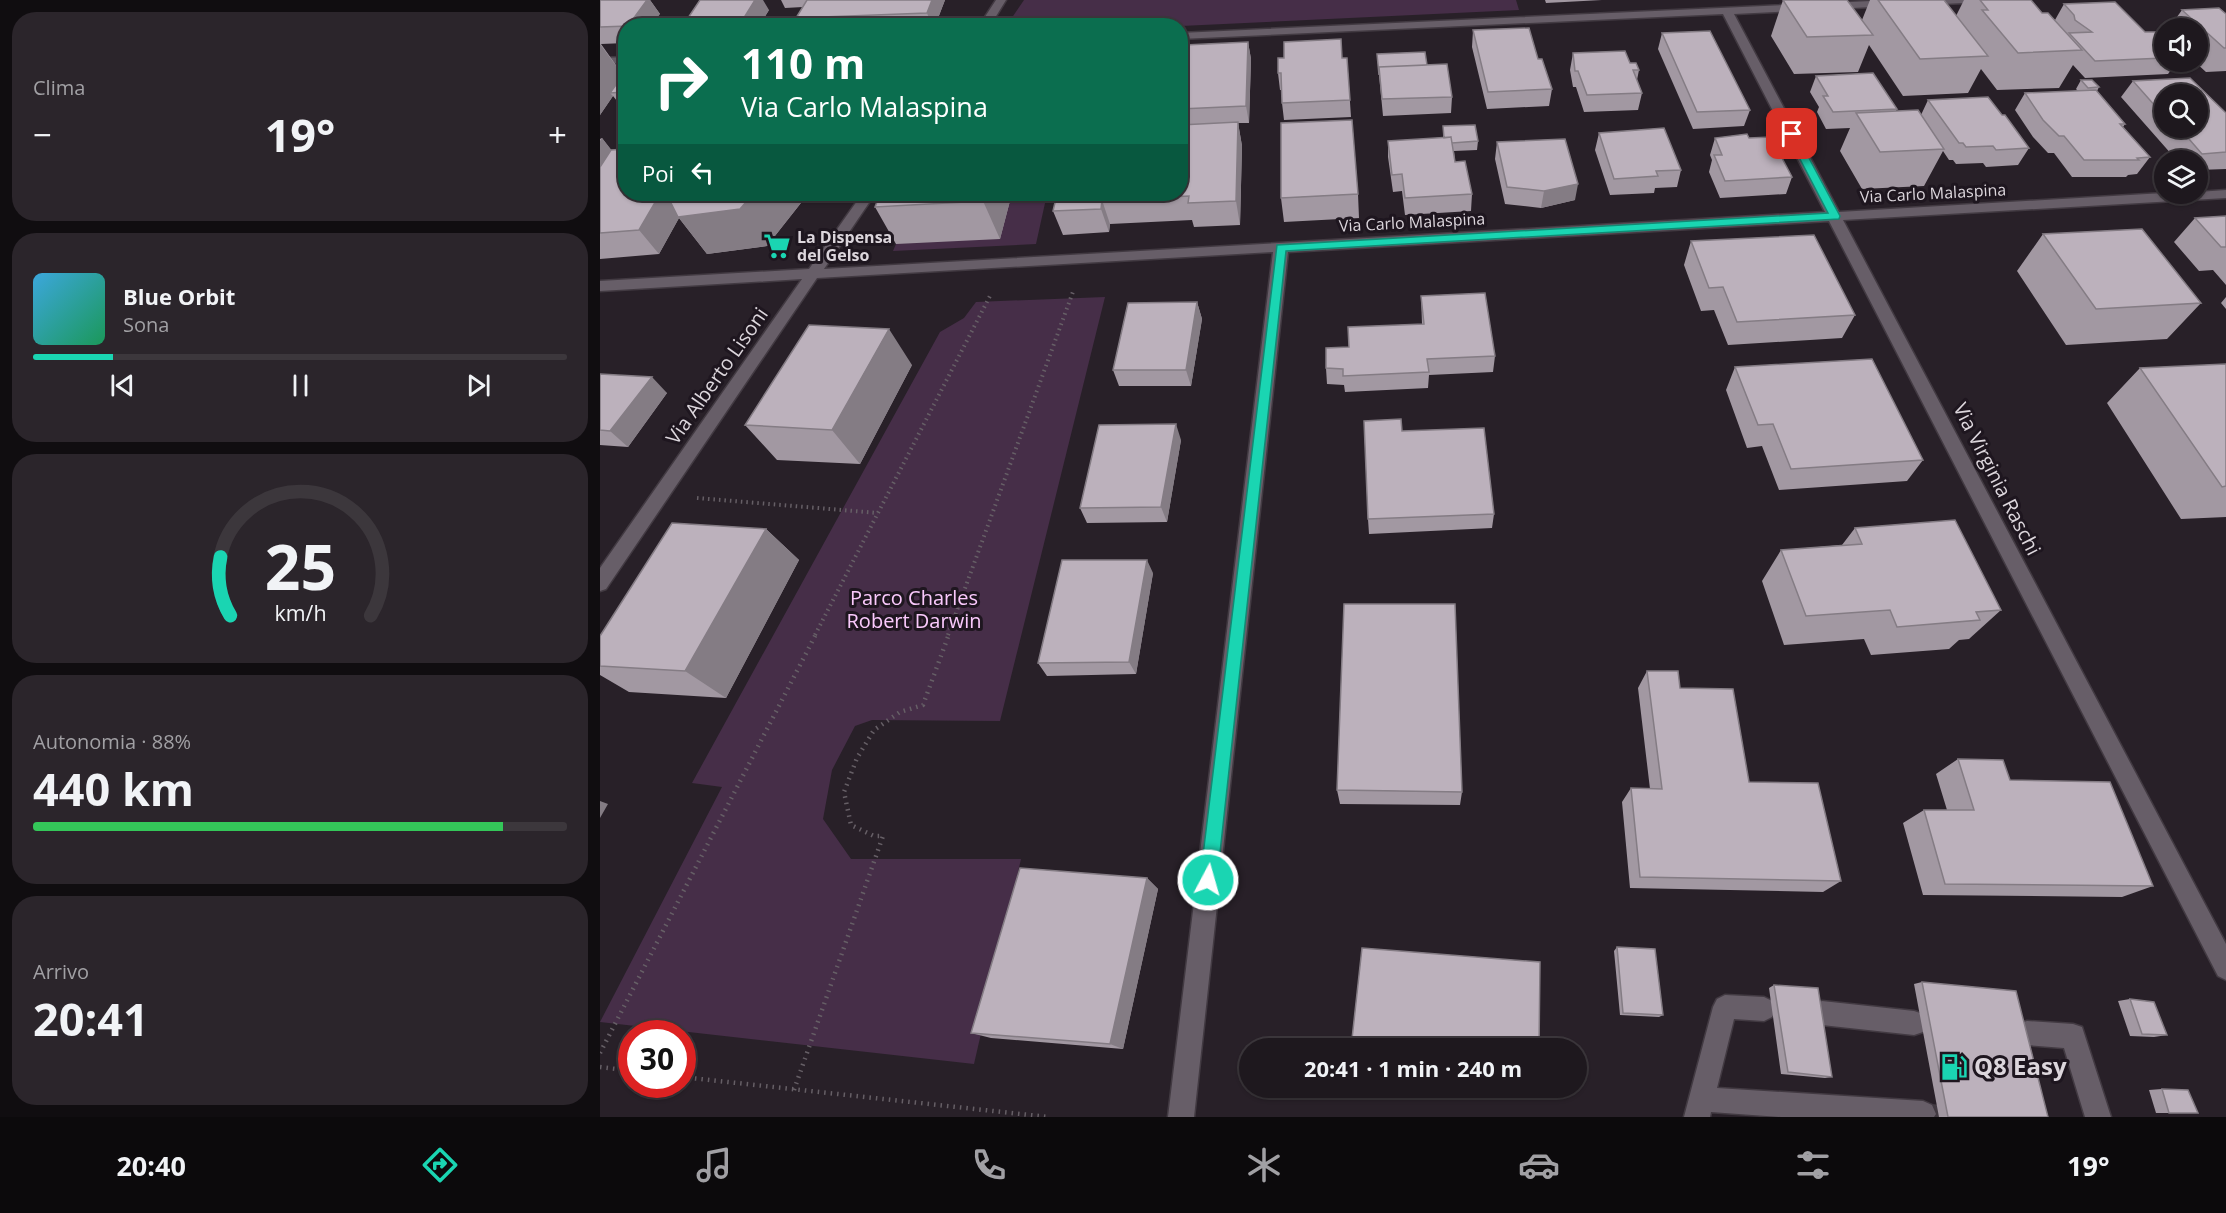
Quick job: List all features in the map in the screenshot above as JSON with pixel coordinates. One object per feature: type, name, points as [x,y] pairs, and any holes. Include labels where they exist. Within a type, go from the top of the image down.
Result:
[{"type":"street","points":[[989,18],[1001,0]]},
{"type":"street","points":[[1188,36],[1964,0]]},
{"type":"street","name":"Via Virginia Raschi","points":[[1726,11],[2226,968]]},
{"type":"street","points":[[600,61],[618,60]]},
{"type":"street","name":"Via Carlo Malaspina","points":[[600,286],[2226,194]]},
{"type":"street","name":"Via Alberto Lisoni","points":[[600,583],[863,201]]},
{"type":"street","points":[[1181,1117],[1281,248]]},
{"type":"street","points":[[1764,1008],[1725,1007],[1699,1108],[1923,1114]]},
{"type":"street","points":[[1822,1013],[1914,1023]]},
{"type":"street","points":[[2027,1033],[2073,1036],[2098,1117]]},
{"type":"path","points":[[794,1090],[883,836],[874,836],[851,825],[844,792],[857,758],[874,730],[900,712],[923,705],[1085,259]]},
{"type":"path","points":[[600,1053],[1007,263]]},
{"type":"path","points":[[660,495],[878,513]]},
{"type":"path","points":[[600,1067],[618,1069]]},
{"type":"path","points":[[696,1079],[1048,1117]]},
{"type":"green space","points":[[1024,0],[1516,0],[1519,10],[1188,26],[1188,18],[1012,18]]},
{"type":"green space","points":[[993,201],[1045,201],[1036,244],[893,251],[896,244]]},
{"type":"green space","name":"Parco Charles Robert Darwin","points":[[1105,297],[1000,721],[872,720],[855,726],[832,770],[823,819],[851,859],[1021,859],[974,1064],[696,1033],[696,1020],[618,1020],[618,1024],[600,1022],[722,787],[692,783],[940,332],[964,318],[976,302]]},
{"type":"building","points":[[600,0],[647,0],[634,18],[618,18],[618,26],[600,27]]},
{"type":"building","points":[[700,0],[755,0],[744,18],[688,18]]},
{"type":"building","points":[[807,0],[932,0],[927,13],[796,18]]},
{"type":"building","points":[[1783,0],[1847,0],[1873,35],[1807,37]]},
{"type":"building","points":[[1878,0],[1944,0],[1988,56],[1920,59]]},
{"type":"building","points":[[1980,0],[2031,0],[2042,13],[2048,13],[2082,50],[2018,53],[1982,10],[1988,10]]},
{"type":"building","points":[[2115,2],[2145,32],[2154,32],[2154,58],[2095,61],[2069,33],[2092,32],[2075,20],[2074,15],[2064,4]]},
{"type":"building","points":[[2219,8],[2226,14],[2226,48],[2208,34],[2208,18],[2191,18],[2182,10]]},
{"type":"building","points":[[1529,28],[1538,59],[1542,59],[1552,89],[1488,92],[1473,30]]},
{"type":"building","points":[[1710,31],[1750,110],[1697,112],[1662,33]]},
{"type":"building","points":[[1341,39],[1342,58],[1347,58],[1350,100],[1282,103],[1278,58],[1284,58],[1284,42]]},
{"type":"building","points":[[1248,42],[1246,106],[1188,109],[1188,45]]},
{"type":"building","points":[[1625,51],[1630,63],[1636,63],[1639,70],[1633,70],[1642,93],[1587,95],[1578,71],[1575,71],[1573,53]]},
{"type":"building","points":[[1425,52],[1427,65],[1379,67],[1379,75],[1377,54]]},
{"type":"building","points":[[1447,64],[1452,97],[1382,99],[1379,67]]},
{"type":"building","points":[[1873,73],[1897,109],[1833,112],[1823,96],[1828,96],[1816,76]]},
{"type":"building","points":[[2190,78],[2196,84],[2154,84],[2154,105],[2133,81]]},
{"type":"building","points":[[2081,80],[2092,80],[2099,87],[2088,88]]},
{"type":"building","points":[[618,82],[618,92],[610,93]]},
{"type":"building","points":[[2096,90],[2125,124],[2120,124],[2150,157],[2137,158],[2139,160],[2084,160],[2064,136],[2059,136],[2043,120],[2025,93]]},
{"type":"building","points":[[2208,96],[2226,113],[2226,152],[2208,154],[2208,150],[2199,150],[2189,139],[2186,139],[2208,138]]},
{"type":"building","points":[[1988,97],[2002,115],[2005,115],[2029,148],[1996,150],[1993,146],[1966,147],[1963,143],[1959,143],[1928,100]]},
{"type":"building","points":[[1918,110],[1944,149],[1880,152],[1856,113]]},
{"type":"building","points":[[1352,120],[1358,194],[1281,198],[1281,123]]},
{"type":"building","points":[[1238,122],[1236,201],[1188,203],[1188,125]]},
{"type":"building","points":[[1475,125],[1478,141],[1452,143],[1451,137],[1444,138],[1443,126]]},
{"type":"building","points":[[1664,128],[1681,170],[1656,171],[1658,176],[1614,179],[1599,133]]},
{"type":"building","points":[[1747,134],[1749,138],[1771,137],[1792,177],[1725,181],[1714,155],[1722,155],[1715,138]]},
{"type":"building","points":[[1451,137],[1455,162],[1465,161],[1472,194],[1405,198],[1402,174],[1392,175],[1388,141]]},
{"type":"building","points":[[1565,139],[1578,184],[1544,191],[1507,187],[1497,142]]},
{"type":"building","points":[[611,150],[618,150],[618,201],[656,201],[639,230],[600,233],[600,167]]},
{"type":"building","points":[[672,201],[747,201],[740,209],[678,217]]},
{"type":"building","points":[[877,201],[983,201],[875,207]]},
{"type":"building","points":[[1055,201],[1102,201],[1101,209],[1053,211]]},
{"type":"building","points":[[2226,216],[2226,247],[2221,247],[2195,218]]},
{"type":"building","points":[[2142,229],[2201,303],[2096,309],[2043,234]]},
{"type":"building","points":[[1814,235],[1855,315],[1737,322],[1723,287],[1709,288],[1691,241]]},
{"type":"building","points":[[1485,293],[1495,356],[1427,359],[1429,372],[1343,376],[1343,369],[1326,368],[1326,348],[1349,347],[1348,327],[1424,324],[1421,296]]},
{"type":"building","points":[[1197,302],[1186,370],[1113,370],[1128,303]]},
{"type":"building","points":[[809,325],[889,329],[832,430],[745,425]]},
{"type":"building","points":[[1872,359],[1923,460],[1791,469],[1773,424],[1758,425],[1735,367]]},
{"type":"building","points":[[2226,364],[2226,486],[2222,487],[2140,368]]},
{"type":"building","points":[[600,374],[652,377],[610,431],[600,430]]},
{"type":"building","points":[[1401,419],[1402,431],[1484,428],[1494,514],[1368,519],[1364,421]]},
{"type":"building","points":[[1176,424],[1161,507],[1080,508],[1099,425]]},
{"type":"building","points":[[1955,520],[2001,610],[1976,612],[1980,620],[1897,627],[1890,610],[1806,616],[1781,550],[1862,544],[1855,528]]},
{"type":"building","points":[[672,523],[766,529],[685,671],[600,666],[600,636]]},
{"type":"building","points":[[1062,560],[1147,560],[1129,662],[1038,663]]},
{"type":"building","points":[[1344,604],[1455,604],[1462,792],[1337,790]]},
{"type":"building","points":[[1647,671],[1678,671],[1680,688],[1733,689],[1749,782],[1818,783],[1841,881],[1640,877],[1631,788],[1662,789]]},
{"type":"building","points":[[1958,759],[2003,760],[2010,780],[2110,782],[2153,886],[1945,884],[1924,810],[1974,810]]},
{"type":"building","points":[[1020,868],[1147,878],[1110,1044],[971,1033]]},
{"type":"building","points":[[1617,947],[1655,949],[1663,1015],[1623,1013]]},
{"type":"building","points":[[1362,948],[1540,962],[1539,1038],[1352,1038]]},
{"type":"building","points":[[1922,982],[2016,991],[2048,1117],[1948,1117]]},
{"type":"building","points":[[1774,985],[1818,988],[1832,1077],[1788,1072]]},
{"type":"building","points":[[2130,999],[2154,1002],[2167,1035],[2142,1034]]},
{"type":"building","points":[[2162,1089],[2188,1090],[2198,1113],[2169,1113]]},
{"type":"tunnel","points":[[1923,1114],[1948,1117]]},
{"type":"place","name":"La Dispensa del Gelso","points":[[777,246]]},
{"type":"place","name":"Q8 Easy","points":[[1954,1067]]},
{"type":"route","points":[[1208,880],[1281,248],[1835,216],[1792,134]]}]
